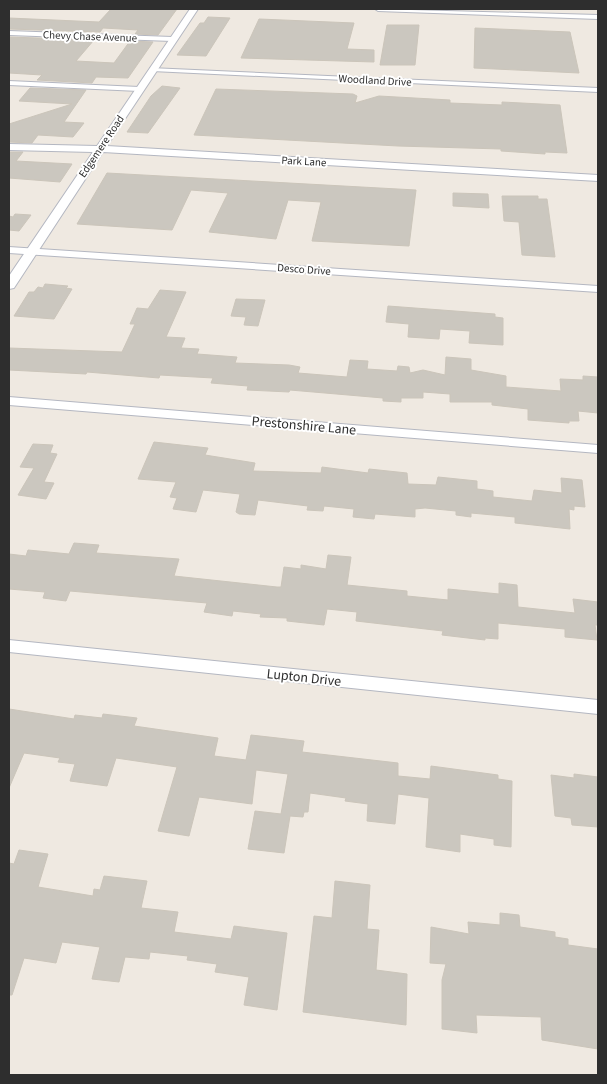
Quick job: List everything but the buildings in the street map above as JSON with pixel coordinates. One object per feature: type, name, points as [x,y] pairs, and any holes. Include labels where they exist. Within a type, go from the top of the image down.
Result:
[{"type":"street","name":"Edgemere Road","points":[[9,284],[194,9]]},
{"type":"street","points":[[378,9],[598,17]]},
{"type":"street","name":"Chevy Chase Avenue","points":[[9,32],[172,40]]},
{"type":"street","name":"Woodland Drive","points":[[152,70],[598,90]]},
{"type":"street","points":[[9,83],[139,89]]},
{"type":"street","name":"Park Lane","points":[[9,147],[99,149],[598,178]]},
{"type":"street","name":"Desco Drive","points":[[9,250],[598,289]]},
{"type":"street","name":"Prestonshire Lane","points":[[9,401],[598,449]]},
{"type":"street","name":"Lupton Drive","points":[[9,646],[598,708]]}]
